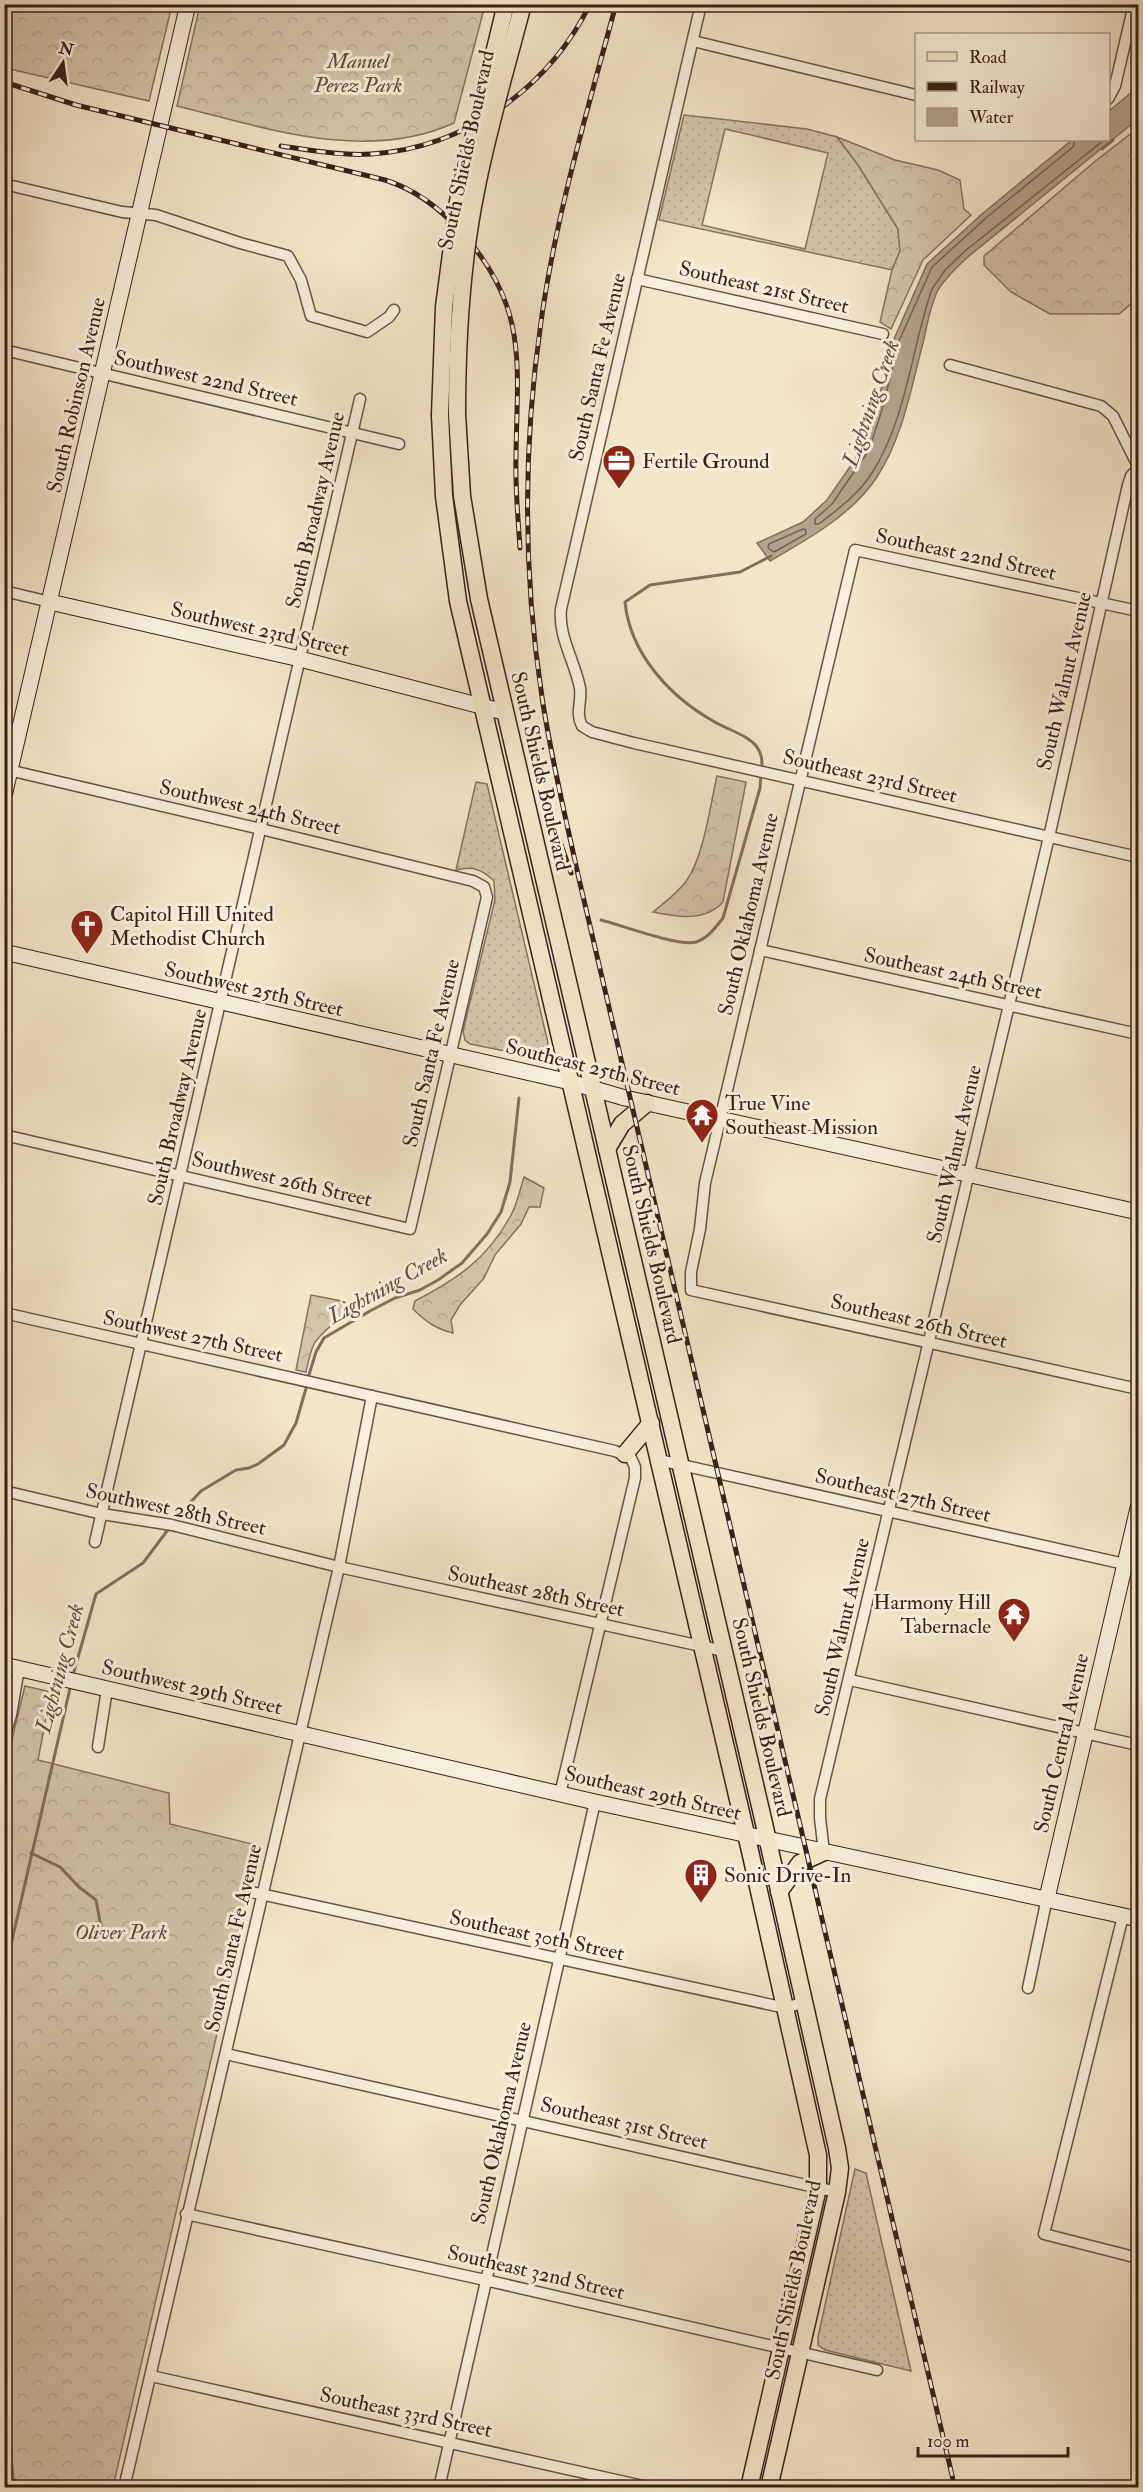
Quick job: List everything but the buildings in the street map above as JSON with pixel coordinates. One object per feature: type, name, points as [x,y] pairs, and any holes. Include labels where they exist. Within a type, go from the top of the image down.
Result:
[{"type":"main road","name":"South Robinson Avenue","points":[[4,796],[7,770],[50,602],[188,4]]},
{"type":"main road","name":"South Shields Boulevard","points":[[506,4],[458,201],[444,307],[449,414],[470,554],[504,712],[768,1840],[840,2168],[837,2192],[769,2487]]},
{"type":"main road","name":"South Shields Boulevard","points":[[523,4],[485,150],[469,230],[449,414],[444,496],[451,556],[483,706],[747,1835],[818,2155],[818,2188],[749,2487]]},
{"type":"main road","name":"Southwest 23rd Street","points":[[50,602],[300,659],[504,712]]},
{"type":"main road","name":"Southwest 25th Street","points":[[4,952],[354,1034]]},
{"type":"main road","name":"Southeast 25th Street","points":[[354,1034],[570,1082],[592,1090],[647,1103],[1138,1212]]},
{"type":"main road","points":[[607,1149],[622,1124],[647,1103]]},
{"type":"main road","points":[[613,1268],[633,1263]]},
{"type":"main road","points":[[625,1454],[651,1423]]},
{"type":"main road","name":"South Central Avenue","points":[[1047,1898],[1085,1733],[1132,1566],[1138,1508]]},
{"type":"main road","name":"Southwest 29th Street","points":[[12,1666],[300,1733]]},
{"type":"main road","name":"Southeast 29th Street","points":[[300,1733],[595,1802],[1138,1919]]},
{"type":"main road","points":[[779,1892],[800,1863],[824,1852]]},
{"type":"street","name":"South Santa Fe Avenue","points":[[592,732],[586,730],[579,721],[579,687],[561,622],[561,609],[701,4]]},
{"type":"street","points":[[1110,95],[1115,86],[1134,4]]},
{"type":"street","points":[[693,41],[915,95]]},
{"type":"street","points":[[4,184],[122,212],[156,215],[240,243],[288,256],[302,280],[311,316],[367,332],[394,310]]},
{"type":"street","name":"Southeast 21st Street","points":[[637,279],[883,334]]},
{"type":"street","name":"Southwest 22nd Street","points":[[4,350],[399,444]]},
{"type":"street","points":[[950,365],[1101,406],[1113,416],[1138,467]]},
{"type":"street","name":"South Broadway Avenue","points":[[95,1542],[360,399]]},
{"type":"street","name":"South Walnut Avenue","points":[[824,1852],[820,1799],[1049,837],[1129,480],[1138,467]]},
{"type":"street","name":"Southeast 22nd Street","points":[[855,550],[1138,612]]},
{"type":"street","name":"South Oklahoma Avenue","points":[[691,1290],[691,1272],[700,1229],[705,1183],[855,550]]},
{"type":"street","name":"Southwest 23rd Street","points":[[4,591],[50,602]]},
{"type":"street","name":"Southeast 23rd Street","points":[[592,732],[1138,857]]},
{"type":"street","name":"Southwest 24th Street","points":[[7,770],[261,829],[473,881],[484,887]]},
{"type":"street","name":"South Santa Fe Avenue","points":[[410,1229],[483,920],[487,897],[484,887]]},
{"type":"street","name":"Southeast 24th Street","points":[[760,950],[1138,1034]]},
{"type":"street","name":"Southwest 26th Street","points":[[4,1135],[410,1229]]},
{"type":"street","name":"Southeast 26th Street","points":[[691,1290],[1138,1389]]},
{"type":"street","name":"Southwest 27th Street","points":[[4,1313],[372,1396]]},
{"type":"street","points":[[372,1396],[625,1454],[634,1462],[635,1478],[560,1794]]},
{"type":"street","name":"South Santa Fe Avenue","points":[[124,2487],[152,2376],[186,2214],[226,2054],[256,1893],[300,1733],[339,1567],[372,1396]]},
{"type":"street","name":"Southeast 27th Street","points":[[659,1460],[1132,1566]]},
{"type":"street","name":"Southwest 28th Street","points":[[4,1491],[102,1514],[172,1525],[339,1567]]},
{"type":"street","name":"Southeast 28th Street","points":[[339,1567],[724,1651]]},
{"type":"street","points":[[4,1737],[11,1715],[12,1666]]},
{"type":"street","points":[[850,1680],[1138,1745]]},
{"type":"street","points":[[98,1747],[100,1687]]},
{"type":"street","name":"South Oklahoma Avenue","points":[[439,2487],[595,1802]]},
{"type":"street","name":"Southeast 30th Street","points":[[256,1893],[786,2008]]},
{"type":"street","name":"South Central Avenue","points":[[1028,1988],[1047,1898]]},
{"type":"street","points":[[1123,1916],[1044,2234],[1138,2258]]},
{"type":"street","points":[[786,2008],[804,2002]]},
{"type":"street","name":"Southeast 31st Street","points":[[226,2054],[837,2192]]},
{"type":"street","name":"Southeast 32nd Street","points":[[186,2214],[877,2370]]},
{"type":"street","name":"Southeast 33rd Street","points":[[152,2376],[652,2487]]},
{"type":"green space","points":[[5,4],[172,5],[149,101],[5,68]]},
{"type":"green space","name":"Manuel Perez Park","points":[[200,4],[485,5],[454,123],[420,135],[386,140],[351,141],[281,132],[177,106]]},
{"type":"green space","points":[[684,115],[807,129],[837,137],[858,165],[898,229],[900,251],[892,270],[659,220]],"holes":[[[725,129],[828,153],[805,249],[702,225]]]},
{"type":"green space","points":[[1138,128],[1138,275],[1132,303],[1119,314],[1050,314],[1011,292],[984,265],[984,256],[1093,163]]},
{"type":"green space","points":[[837,137],[895,160],[938,170],[960,180],[964,209],[971,215],[923,260],[891,329],[880,322],[892,270],[900,251],[898,229],[858,165]]},
{"type":"green space","points":[[717,776],[746,782],[723,902],[708,913],[699,915],[681,916],[653,912],[680,889],[693,870],[702,844]]},
{"type":"green space","points":[[476,782],[487,784],[548,1043],[546,1049],[535,1057],[470,1044],[465,1040],[463,1031],[495,900],[494,881],[490,877],[481,871],[467,868],[456,870]]},
{"type":"green space","points":[[524,1177],[544,1188],[540,1207],[529,1207],[521,1224],[495,1255],[484,1278],[460,1305],[451,1320],[453,1333],[431,1324],[413,1309],[415,1301],[457,1276],[491,1245],[512,1212]]},
{"type":"green space","points":[[311,1295],[357,1304],[328,1328],[314,1344],[306,1372],[296,1370]]},
{"type":"green space","name":"Oliver Park","points":[[25,1686],[51,1692],[38,1760],[169,1793],[170,1824],[260,1846],[113,2487],[5,2487],[4,1757],[11,1743]]},
{"type":"green space","points":[[855,2169],[866,2173],[911,2371],[825,2350],[818,2345]]},
{"type":"water","name":"Lightning Creek","points":[[1138,87],[1138,119],[969,256],[938,290],[900,429],[886,462],[867,491],[828,525],[770,561],[757,543],[803,522],[827,500],[863,448],[876,409],[894,339],[927,264],[982,214],[1071,141],[1110,141],[1110,110]]},
{"type":"water","points":[[4,2421],[9,2433],[15,2487],[5,2487]]},
{"type":"waterway","name":"Lightning Creek","points":[[1102,149],[1113,140]]},
{"type":"waterway","name":"Lightning Creek","points":[[762,768],[761,755],[753,743],[697,711],[667,686],[654,671],[635,639],[628,621],[625,602],[650,585],[740,572],[771,556]]},
{"type":"waterway","name":"Lightning Creek","points":[[601,920],[650,935],[688,943],[696,942],[708,935],[723,918],[760,788],[761,775]]},
{"type":"waterway","name":"Lightning Creek","points":[[308,1378],[316,1352],[324,1338],[395,1298],[420,1290],[438,1280],[462,1263],[487,1234],[501,1212],[510,1182],[519,1098]]},
{"type":"waterway","name":"Lightning Creek","points":[[173,1521],[201,1491],[236,1470],[258,1464],[284,1445],[296,1423],[307,1385]]},
{"type":"waterway","name":"Lightning Creek","points":[[73,1675],[96,1594],[143,1563],[170,1527]]},
{"type":"waterway","name":"Lightning Creek","points":[[4,1975],[71,1684]]},
{"type":"waterway","points":[[31,1853],[60,1867],[79,1887],[96,1900],[102,1932]]},
{"type":"railway","points":[[281,146],[337,153],[371,154],[406,149],[439,140],[471,126],[500,108],[527,87],[552,62],[573,34],[590,4]]},
{"type":"railway","points":[[616,4],[555,242],[535,369],[528,462],[529,557],[531,604],[542,697],[554,766],[579,879],[955,2488]]},
{"type":"railway","points":[[4,82],[76,105],[385,180],[408,189],[428,201],[446,216],[484,261],[499,287],[509,313],[515,339],[517,366],[516,480],[520,548]]},
{"type":"railway","points":[[547,795],[553,822],[571,873]]},
{"type":"place","name":"Fertile Ground","points":[[619,490]]},
{"type":"place","name":"Capitol Hill United Methodist Church","points":[[87,955]]},
{"type":"place","name":"True Vine Southeast Mission","points":[[702,1144]]},
{"type":"place","name":"Harmony Hill Tabernacle","points":[[1014,1643]]},
{"type":"place","name":"Sonic Drive-In","points":[[701,1904]]}]
